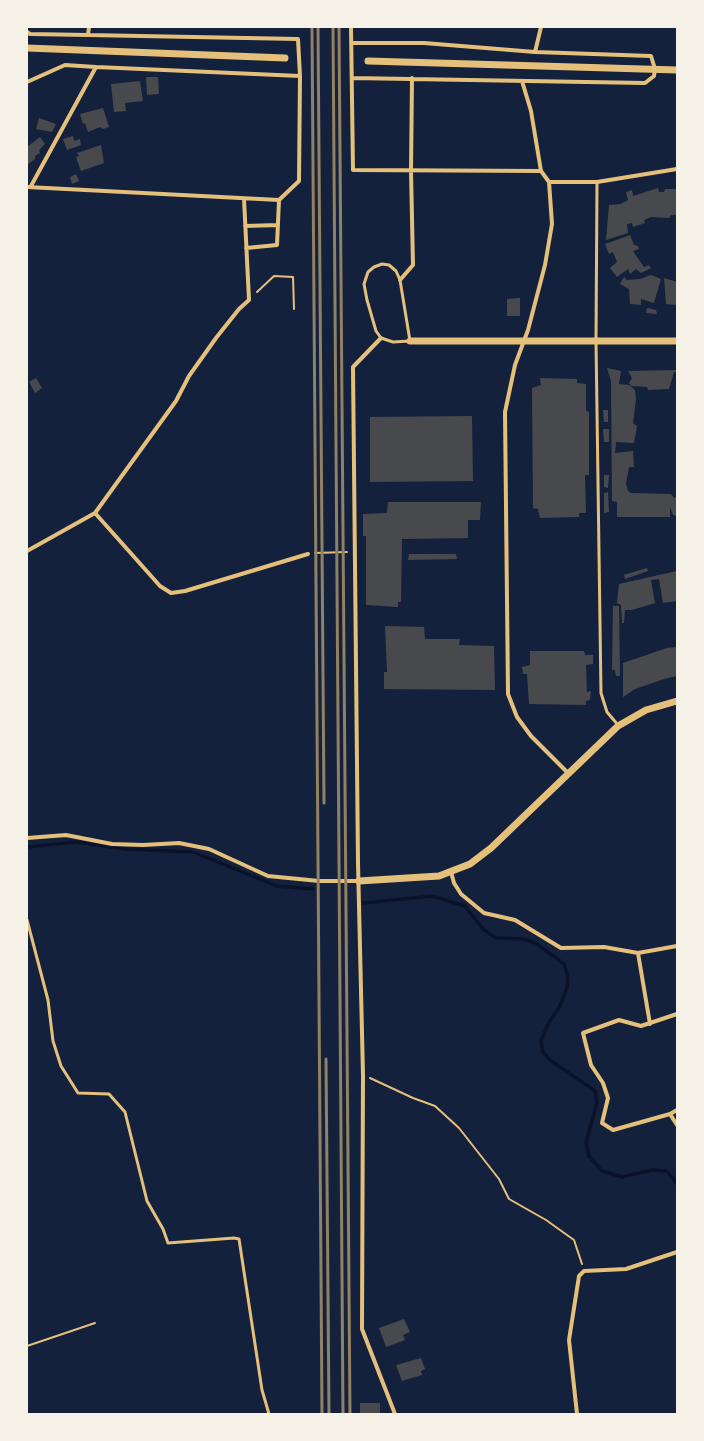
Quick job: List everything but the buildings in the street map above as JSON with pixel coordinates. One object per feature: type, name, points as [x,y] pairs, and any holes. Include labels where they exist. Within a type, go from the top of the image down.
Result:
[{"type":"street","points":[[88,36],[89,27]]},
{"type":"street","points":[[351,27],[353,170],[541,172]]},
{"type":"street","points":[[535,52],[541,27]]},
{"type":"street","points":[[27,32],[30,34],[88,36],[298,39],[300,76],[299,182],[279,200],[244,200],[29,187],[96,67]]},
{"type":"street","points":[[351,43],[424,43],[535,52],[651,56],[655,69],[654,76],[645,83],[352,78]]},
{"type":"street","points":[[27,48],[285,58]]},
{"type":"street","points":[[368,61],[677,70]]},
{"type":"street","points":[[27,82],[65,65],[300,76]]},
{"type":"street","points":[[400,280],[413,265],[411,171],[412,78]]},
{"type":"street","points":[[522,81],[531,111],[541,172],[549,182],[552,224],[545,265],[524,342],[515,365],[505,412],[508,694],[517,718],[531,736],[568,773]]},
{"type":"street","points":[[549,182],[596,182],[677,169]]},
{"type":"street","points":[[27,551],[96,513],[176,401],[189,376],[216,338],[249,300],[244,200]]},
{"type":"street","points":[[246,248],[278,245],[279,200]]},
{"type":"street","points":[[245,226],[278,225]]},
{"type":"street","points":[[381,338],[353,367],[359,881],[363,1075],[362,1329],[395,1414]]},
{"type":"street","points":[[410,341],[677,341]]},
{"type":"street","points":[[96,513],[160,586],[171,593],[185,591],[308,554]]},
{"type":"street","points":[[27,838],[66,835],[112,844],[143,845],[179,843],[209,849],[268,876],[319,881],[359,881],[439,876],[470,864],[491,848],[618,726],[646,710],[677,701]]},
{"type":"street","points":[[451,872],[454,883],[461,894],[484,913],[515,920],[561,948],[604,947],[638,954],[677,946]]},
{"type":"street","points":[[638,954],[650,1024]]},
{"type":"street","points":[[677,1014],[641,1026],[619,1020],[583,1032],[591,1065],[603,1083],[608,1098],[602,1123],[613,1130],[670,1114],[677,1110]]},
{"type":"street","points":[[670,1114],[677,1125]]},
{"type":"street","points":[[577,1414],[569,1340],[579,1276],[584,1271],[626,1269],[677,1252]]},
{"type":"lane","points":[[596,182],[596,341],[601,693],[607,712],[618,726]]},
{"type":"lane","points":[[382,264],[389,265],[396,271],[400,280],[410,341],[393,342],[381,338],[376,331],[371,316],[364,284],[368,272],[374,267],[382,264]]},
{"type":"lane","points":[[27,920],[48,1000],[53,1042],[61,1066],[78,1093],[109,1094],[125,1112],[147,1201],[163,1229],[168,1243],[234,1238],[239,1239],[262,1390],[269,1414]]},
{"type":"path","points":[[249,300],[274,276],[293,277],[294,309]]},
{"type":"path","points":[[308,554],[355,552]]},
{"type":"path","points":[[363,1075],[413,1098],[435,1106],[459,1128],[498,1178],[510,1199],[546,1220],[574,1240],[584,1271]]},
{"type":"path","points":[[27,1346],[95,1323]]},
{"type":"waterway","points":[[27,847],[76,842],[125,849],[193,852],[277,886],[313,889]]},
{"type":"waterway","points":[[364,903],[432,896],[465,906],[483,929],[496,938],[522,939],[536,943],[564,964],[568,977],[567,988],[560,1006],[548,1024],[541,1041],[543,1052],[550,1060],[595,1091],[597,1102],[586,1143],[589,1156],[602,1171],[622,1177],[652,1170],[667,1171],[677,1184]]},
{"type":"railway","points":[[312,27],[322,1414]]},
{"type":"railway","points":[[318,27],[324,803]]},
{"type":"railway","points":[[333,27],[343,1414]]},
{"type":"railway","points":[[339,27],[350,1414]]},
{"type":"railway","points":[[326,1059],[329,1414]]}]
